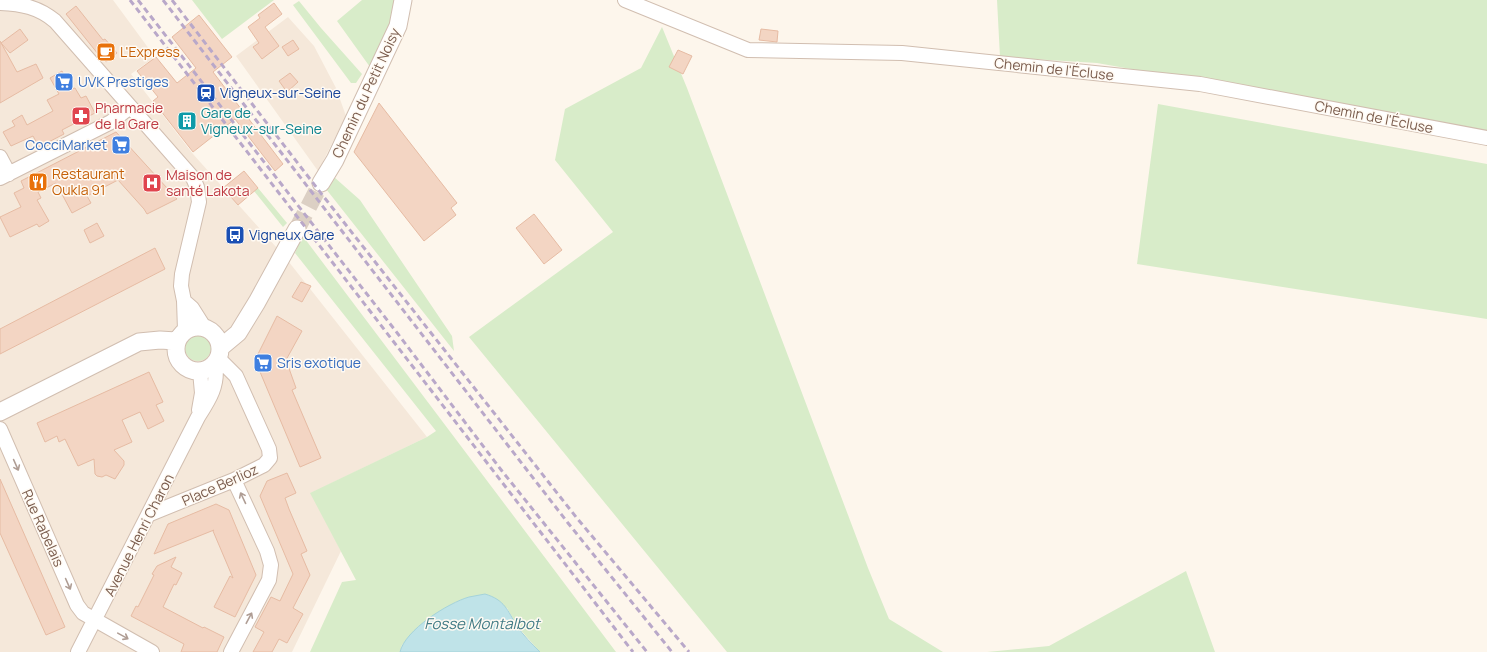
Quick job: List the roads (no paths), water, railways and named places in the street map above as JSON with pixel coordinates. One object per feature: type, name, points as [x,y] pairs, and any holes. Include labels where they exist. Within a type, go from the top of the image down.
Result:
[{"type":"street","name":"Chemin du Petit Noisy","points":[[321,183],[335,160],[398,26],[403,0]]},
{"type":"street","name":"Chemin de l'Écluse","points":[[625,0],[748,50],[902,53],[1200,84],[1487,138]]},
{"type":"street","points":[[0,3],[16,4],[43,12],[64,30],[193,178],[197,187],[199,202],[182,274],[181,286],[184,301],[181,335],[176,354],[182,365],[193,371],[213,360],[238,333],[257,302],[297,229]]},
{"type":"street","points":[[0,156],[4,176],[111,122],[130,107]]},
{"type":"street","points":[[184,301],[192,308],[204,327]]},
{"type":"street","points":[[0,412],[139,342],[160,340],[181,335],[191,327],[204,327],[216,335],[213,360]]},
{"type":"street","name":"Avenue Henri Charon","points":[[78,652],[150,514],[198,417],[202,393],[213,360]]},
{"type":"street","name":"Place Berlioz","points":[[150,514],[234,480],[264,465],[270,458],[269,449],[236,376],[213,360]]},
{"type":"street","name":"Rue Rabelais","points":[[0,429],[77,605],[83,613],[152,652]]},
{"type":"street","points":[[231,652],[269,580],[271,565],[267,551],[234,480]]},
{"type":"water","name":"Fosse Montalbot","points":[[485,594],[497,599],[505,606],[522,633],[540,652],[400,652],[410,635],[428,618],[460,600]]},
{"type":"tunnel","points":[[297,229],[321,183]]},
{"type":"railway","points":[[130,0],[633,652]]},
{"type":"railway","points":[[138,0],[398,334],[502,471],[647,652]]},
{"type":"railway","points":[[163,0],[568,523],[672,652]]},
{"type":"railway","points":[[172,0],[320,192],[576,517],[689,652]]},
{"type":"place","name":"L'Express","points":[[106,52]]},
{"type":"place","name":"UVK Prestiges","points":[[64,82]]},
{"type":"place","name":"Vigneux-sur-Seine","points":[[206,93]]},
{"type":"place","name":"Pharmacie de la Gare","points":[[81,116]]},
{"type":"place","name":"Gare de Vigneux-sur-Seine","points":[[187,121]]},
{"type":"place","name":"CocciMarket","points":[[121,145]]},
{"type":"place","name":"Restaurant Oukla 91","points":[[38,182]]},
{"type":"place","name":"Maison de santé Lakota","points":[[152,183]]},
{"type":"place","name":"Vigneux Gare","points":[[235,235]]},
{"type":"place","name":"Sris exotique","points":[[263,363]]}]
